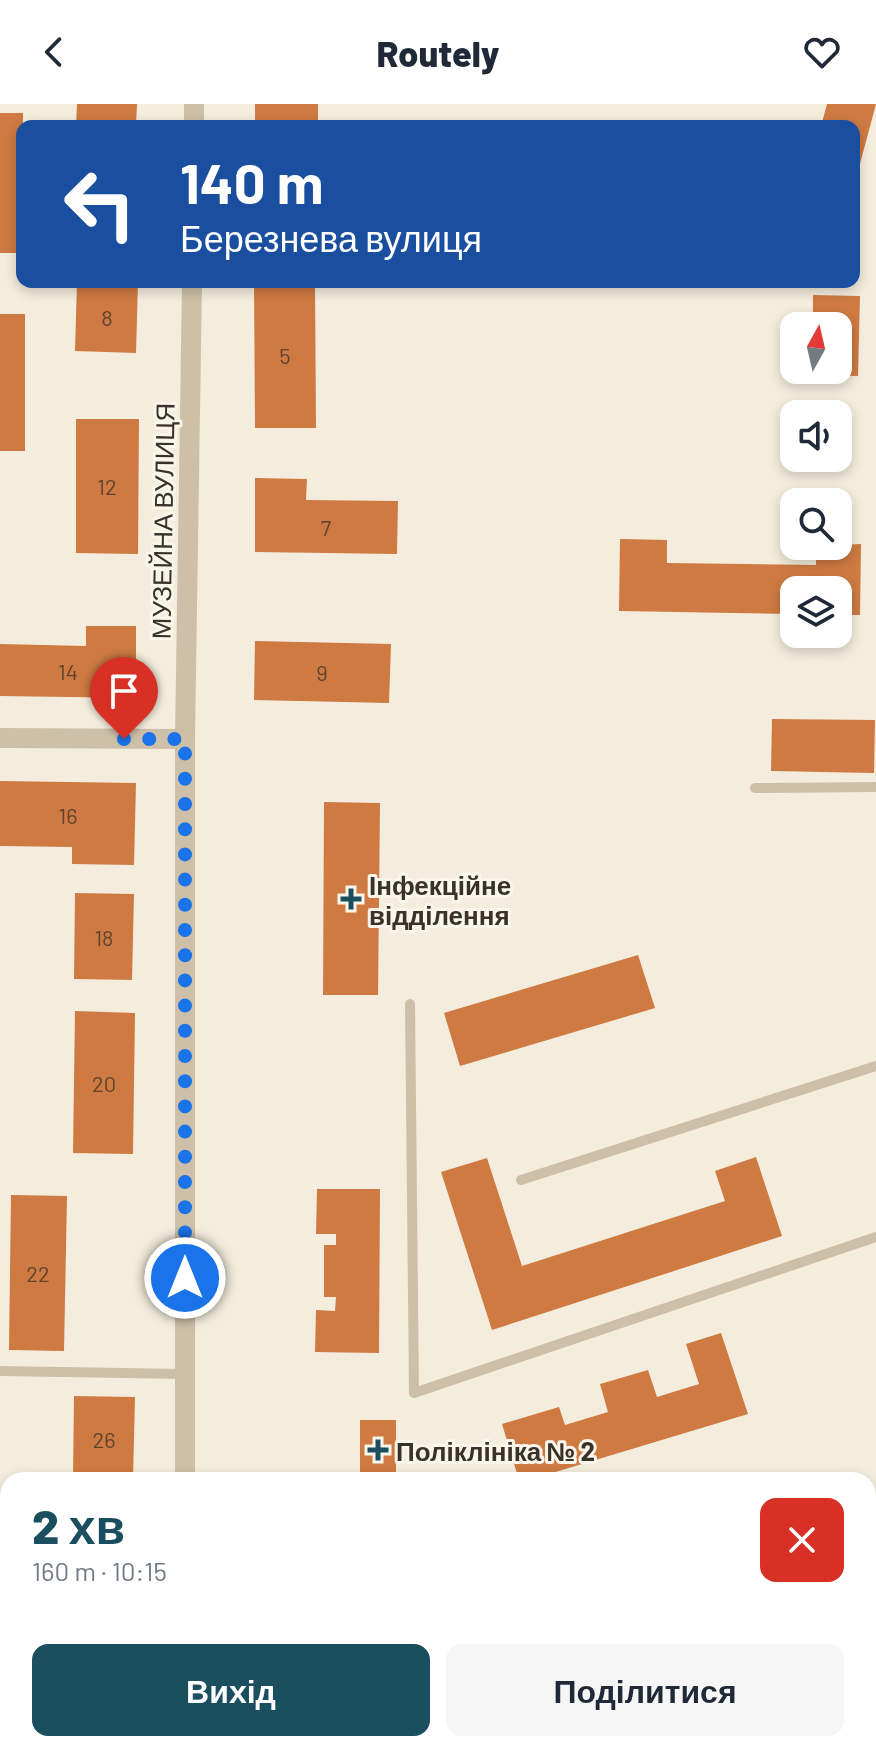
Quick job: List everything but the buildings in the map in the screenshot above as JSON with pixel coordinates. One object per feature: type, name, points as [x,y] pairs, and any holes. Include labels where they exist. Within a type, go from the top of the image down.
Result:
[{"type":"street","name":"МУЗЕЙНА ВУЛИЦЯ","points":[[185,1472],[185,739],[192,288]]},
{"type":"street","points":[[0,738],[185,739]]},
{"type":"lane","points":[[755,788],[876,787]]},
{"type":"lane","points":[[410,1004],[414,1393],[876,1237]]},
{"type":"lane","points":[[521,1180],[876,1066]]},
{"type":"lane","points":[[0,1371],[185,1374]]},
{"type":"place","name":"Інфекційне відділення","points":[[351,899]]},
{"type":"place","name":"Поліклініка № 2","points":[[378,1450]]},
{"type":"route","points":[[124,739],[185,739],[185,1278]]}]
